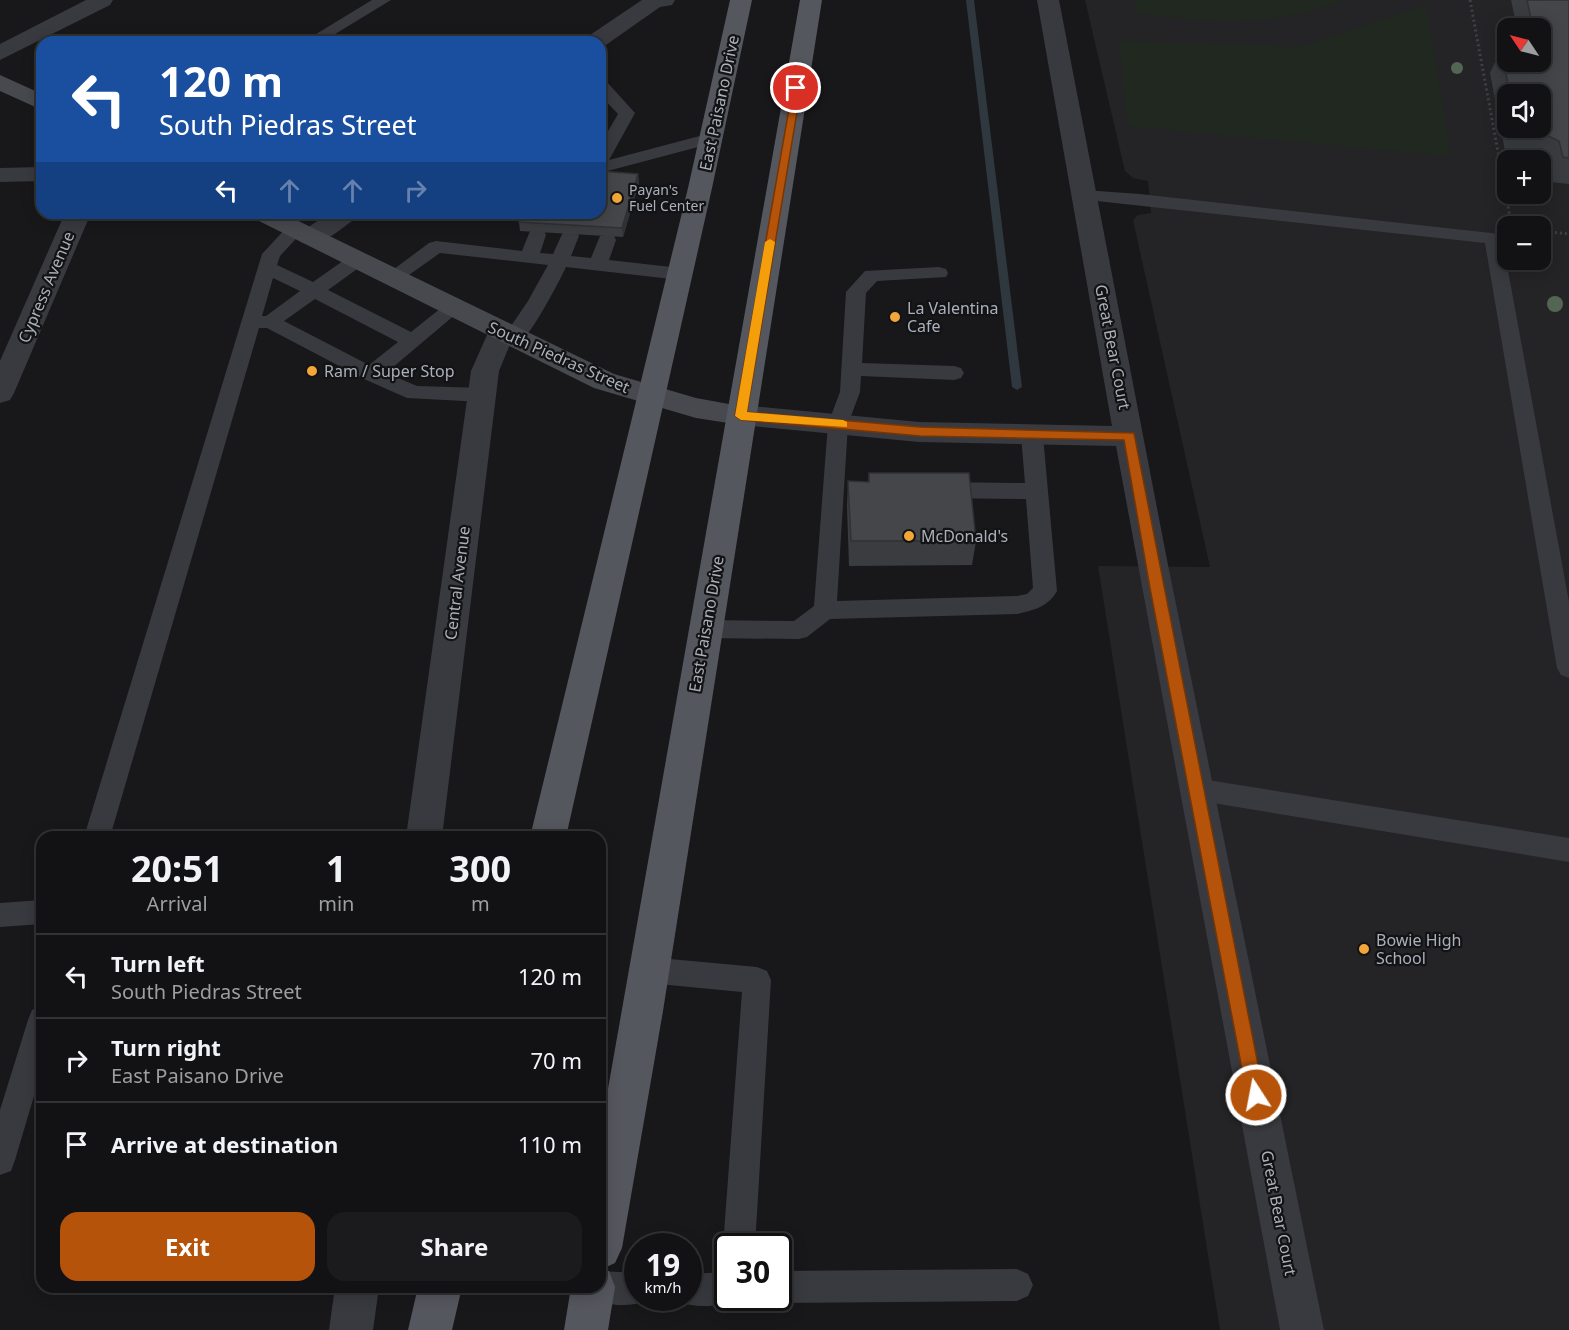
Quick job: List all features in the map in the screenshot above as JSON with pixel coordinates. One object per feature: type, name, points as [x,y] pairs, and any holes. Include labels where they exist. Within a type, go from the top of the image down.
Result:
[{"type":"main road","name":"East Paisano Drive","points":[[549,831],[680,273],[741,0]]},
{"type":"main road","name":"East Paisano Drive","points":[[606,1215],[643,1011],[811,0]]},
{"type":"main road","points":[[0,82],[36,100]]},
{"type":"main road","name":"South Piedras Street","points":[[274,219],[604,381],[650,396],[741,416]]},
{"type":"main road","points":[[430,1330],[439,1293]]},
{"type":"main road","points":[[586,1330],[592,1293]]},
{"type":"street","points":[[0,53],[102,0]]},
{"type":"street","name":"Great Bear Court","points":[[1048,0],[1195,789],[1302,1330]]},
{"type":"street","points":[[604,36],[657,1]]},
{"type":"street","points":[[0,175],[36,174]]},
{"type":"street","name":"Cypress Avenue","points":[[0,393],[75,219]]},
{"type":"street","points":[[303,234],[334,219]]},
{"type":"street","name":"Central Avenue","points":[[425,831],[485,368],[507,335]]},
{"type":"street","name":"South Piedras Street","points":[[741,416],[920,432],[1032,436],[1129,436]]},
{"type":"street","points":[[351,1330],[356,1293]]},
{"type":"lane","points":[[321,36],[383,0]]},
{"type":"lane","points":[[606,91],[627,113],[606,150]]},
{"type":"lane","points":[[606,167],[711,138]]},
{"type":"lane","points":[[606,170],[630,172],[628,178]]},
{"type":"lane","points":[[1084,195],[1140,199],[1493,238],[1569,668]]},
{"type":"lane","points":[[99,831],[261,322],[267,267],[271,254],[303,234]]},
{"type":"lane","points":[[529,256],[537,235]]},
{"type":"lane","points":[[507,335],[533,311],[561,260],[570,236]]},
{"type":"lane","points":[[598,264],[607,240]]},
{"type":"lane","points":[[392,278],[436,247],[680,273]]},
{"type":"lane","points":[[261,322],[314,291],[357,261]]},
{"type":"lane","points":[[267,267],[314,291],[343,313],[373,328],[411,340]]},
{"type":"lane","points":[[825,610],[838,424],[850,392],[856,292],[872,275],[939,273]]},
{"type":"lane","points":[[372,374],[453,308]]},
{"type":"lane","points":[[261,322],[309,337],[340,353],[372,374],[414,393],[482,395]]},
{"type":"lane","points":[[852,369],[954,373]]},
{"type":"lane","points":[[705,629],[800,630],[825,610],[1017,605],[1034,601],[1045,591],[1032,436]]},
{"type":"lane","points":[[832,489],[855,489]]},
{"type":"lane","points":[[912,490],[1037,492]]},
{"type":"lane","points":[[1195,789],[1569,850]]},
{"type":"lane","points":[[0,915],[36,912]]},
{"type":"lane","points":[[648,970],[757,980],[740,1233]]},
{"type":"lane","points":[[0,1160],[36,1040]]},
{"type":"lane","points":[[792,1287],[1017,1285]]},
{"type":"lane","points":[[606,1287],[624,1288]]},
{"type":"path","points":[[1470,0],[1510,216]]},
{"type":"path","points":[[1551,232],[1569,234]]},
{"type":"shaded area","name":"Bowie High School","points":[[1085,0],[1569,0],[1569,1330],[1220,1330],[1098,566],[1210,567],[1133,220],[1138,215],[1151,213],[1148,181],[1133,178],[1125,171]]},
{"type":"shaded area","points":[[1136,0],[1342,0],[1320,9],[1295,15],[1212,20],[1135,13]]},
{"type":"shaded area","points":[[1426,5],[1451,156],[1127,126],[1120,41],[1300,47]]},
{"type":"building","points":[[1527,0],[1569,0],[1569,158],[1563,157],[1559,141],[1551,137],[1551,84],[1508,84],[1506,72],[1551,72],[1551,18],[1531,18]]},
{"type":"building","points":[[606,171],[638,174],[622,228],[519,222],[520,219],[606,219]]},
{"type":"building","points":[[869,473],[969,473],[976,541],[851,541],[848,481],[869,482]]},
{"type":"waterway","points":[[970,0],[1017,387]]},
{"type":"slow traffic","points":[[770,242],[741,416],[843,424]]},
{"type":"place","name":"Payan's Fuel Center","points":[[617,198]]},
{"type":"place","name":"La Valentina Cafe","points":[[895,317]]},
{"type":"place","name":"Ram / Super Stop","points":[[312,371]]},
{"type":"place","name":"McDonald's","points":[[909,536]]},
{"type":"place","name":"Bowie High School","points":[[1364,949]]},
{"type":"route","points":[[796,88],[741,416],[920,432],[1032,436],[1129,436],[1156,588],[1256,1095]]}]
